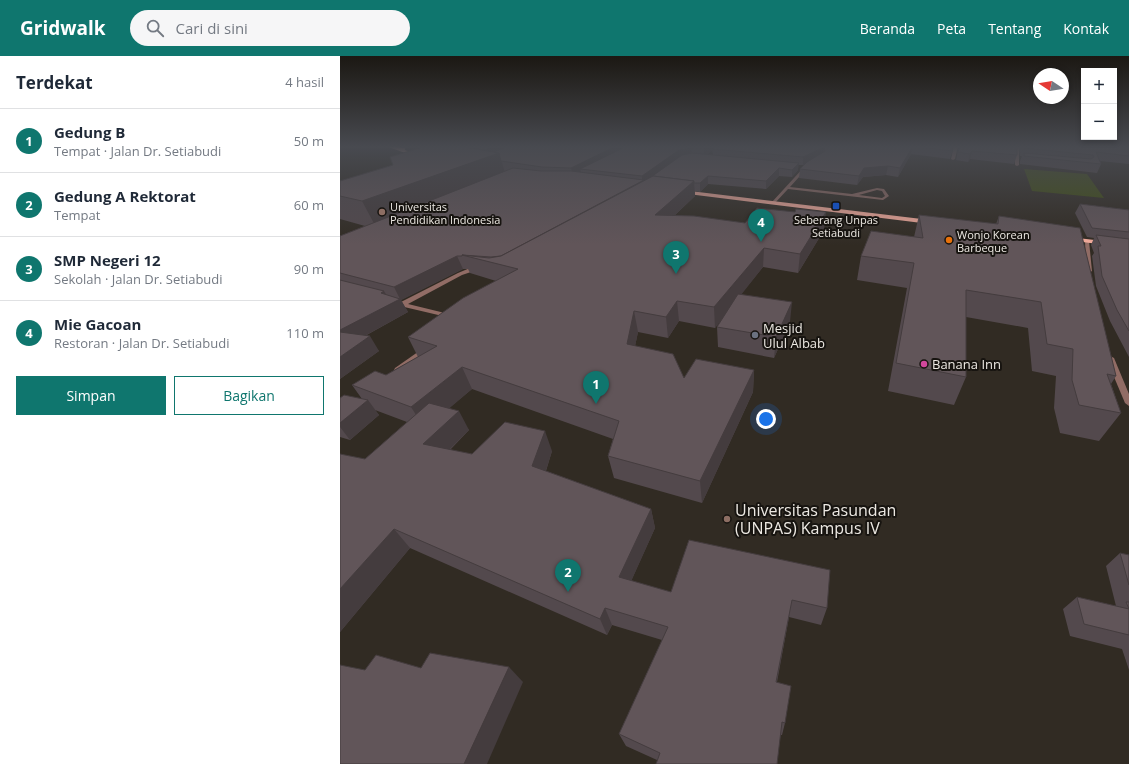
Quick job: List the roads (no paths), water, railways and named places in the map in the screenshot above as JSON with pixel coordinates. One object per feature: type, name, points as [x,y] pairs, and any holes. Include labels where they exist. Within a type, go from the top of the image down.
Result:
[{"type":"main road","points":[[677,192],[936,223]]},
{"type":"main road","points":[[1063,238],[1129,246]]},
{"type":"street","points":[[773,203],[795,179]]},
{"type":"street","points":[[788,188],[883,199],[886,196],[883,190],[854,195]]},
{"type":"street","points":[[1087,241],[1090,279]]},
{"type":"street","points":[[459,319],[400,304],[465,271],[476,270],[484,272]]},
{"type":"street","points":[[390,376],[428,346]]},
{"type":"street","points":[[1106,348],[1129,403]]},
{"type":"place","name":"Seberang Unpas Setiabudi","points":[[836,206]]},
{"type":"place","name":"Universitas Pendidikan Indonesia","points":[[382,212]]},
{"type":"place","name":"Wonjo Korean Barbeque","points":[[949,240]]},
{"type":"place","name":"Mie Gacoan","points":[[761,242]]},
{"type":"place","name":"SMP Negeri 12","points":[[676,274]]},
{"type":"place","name":"Mesjid Ulul Albab","points":[[755,335]]},
{"type":"place","name":"Banana Inn","points":[[924,364]]},
{"type":"place","name":"Gedung B","points":[[596,404]]},
{"type":"place","name":"Universitas Pasundan (UNPAS) Kampus IV","points":[[727,519]]},
{"type":"place","name":"Gedung A Rektorat","points":[[568,592]]}]
